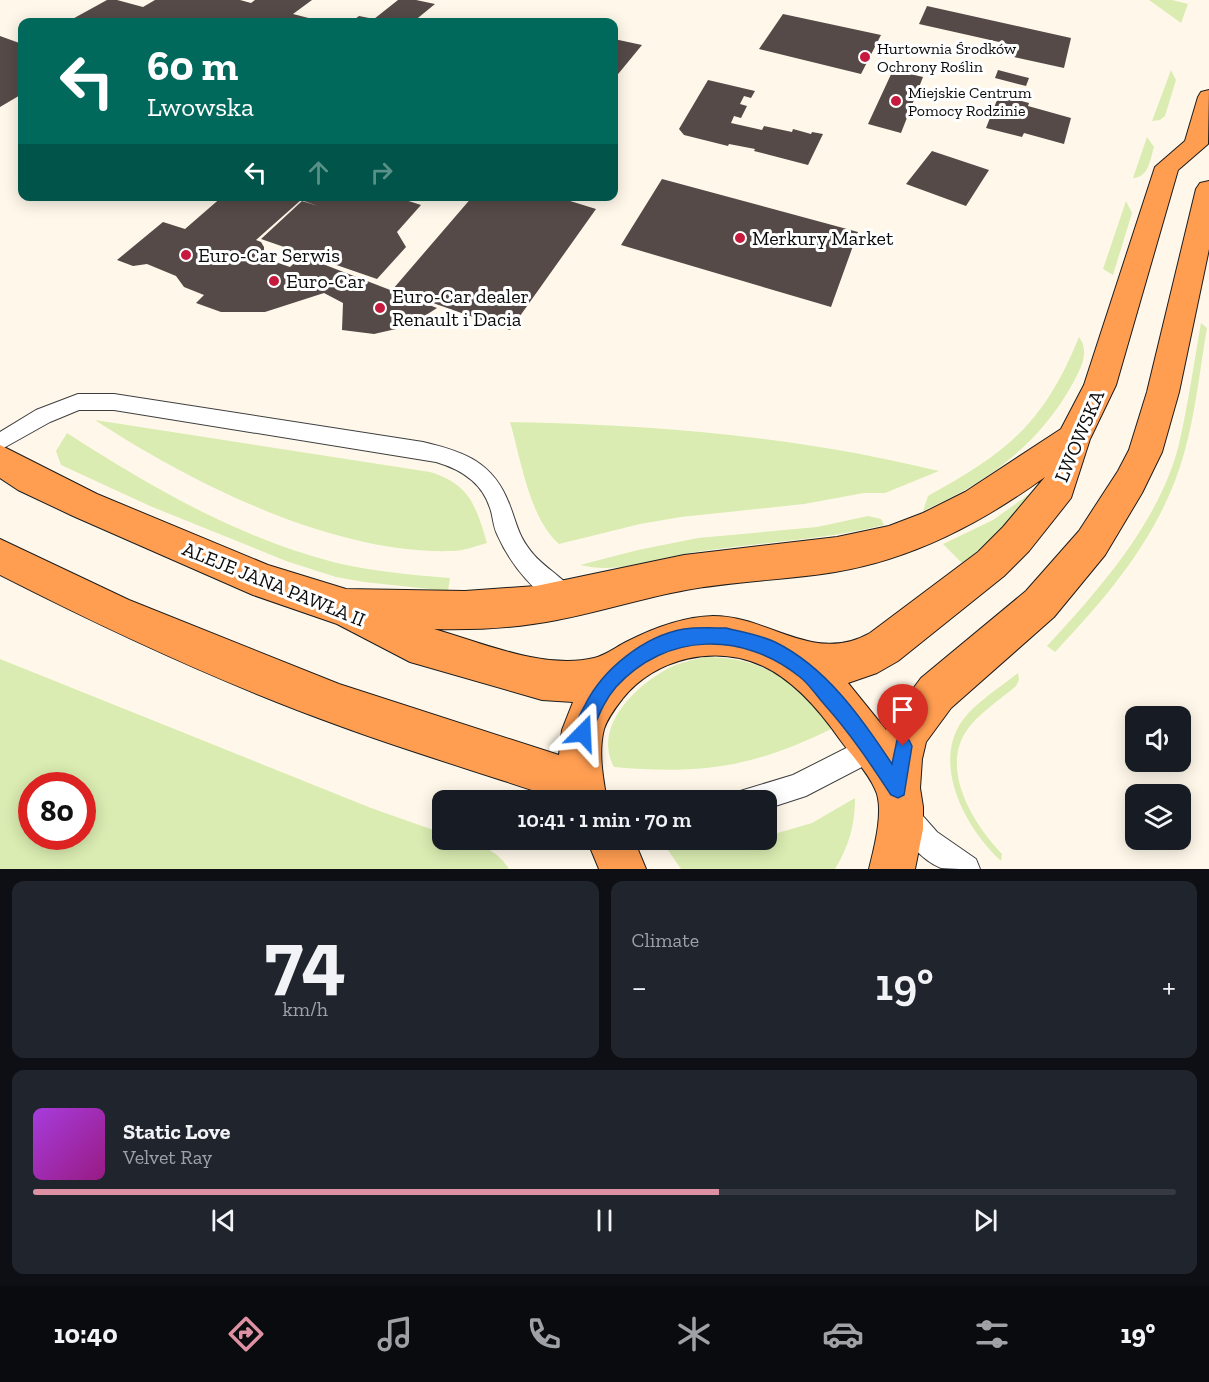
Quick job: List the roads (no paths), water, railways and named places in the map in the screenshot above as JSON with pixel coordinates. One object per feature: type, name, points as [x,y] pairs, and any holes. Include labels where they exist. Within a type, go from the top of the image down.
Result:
[{"type":"highway","points":[[1209,97],[1196,144],[1209,176]]},
{"type":"highway","name":"LWOWSKA","points":[[789,658],[839,665],[863,659],[884,647],[962,588],[1016,539],[1059,488],[1073,439],[1100,385],[1167,167],[1196,144]]},
{"type":"highway","points":[[889,740],[936,693],[1040,604],[1092,543],[1113,512],[1145,452],[1163,392],[1201,260],[1209,189]]},
{"type":"highway","points":[[346,608],[499,609],[569,600],[702,570],[832,556],[874,547],[913,535],[977,506],[1073,439]]},
{"type":"highway","name":"ALEJE JANA PAWŁA II","points":[[0,460],[48,488],[155,537],[266,582],[346,608],[410,642],[542,680],[570,682],[597,678],[626,665]]},
{"type":"highway","points":[[0,556],[115,613],[228,661],[339,705],[551,774],[571,790]]},
{"type":"highway","points":[[583,790],[580,772],[580,746],[586,721],[597,699],[626,665],[644,652],[683,637],[704,635],[748,640],[789,658],[889,740],[898,795],[898,844],[892,869]]},
{"type":"highway","points":[[614,850],[623,869]]},
{"type":"lane","points":[[0,442],[43,416],[78,402],[114,402],[423,450],[452,457],[469,465],[487,480],[499,504],[507,534],[524,560],[542,581],[569,600]]},
{"type":"lane","points":[[777,793],[798,787],[889,740]]},
{"type":"lane","points":[[898,795],[908,819],[927,842],[966,869]]},
{"type":"place","name":"Hurtownia Środków Ochrony Roślin","points":[[865,57]]},
{"type":"place","name":"Miejskie Centrum Pomocy Rodzinie","points":[[896,101]]},
{"type":"place","name":"Merkury Market","points":[[740,238]]},
{"type":"place","name":"Euro-Car Serwis","points":[[186,255]]},
{"type":"place","name":"Euro-Car","points":[[274,281]]},
{"type":"place","name":"Euro-Car dealer Renault i Dacia","points":[[380,308]]}]
